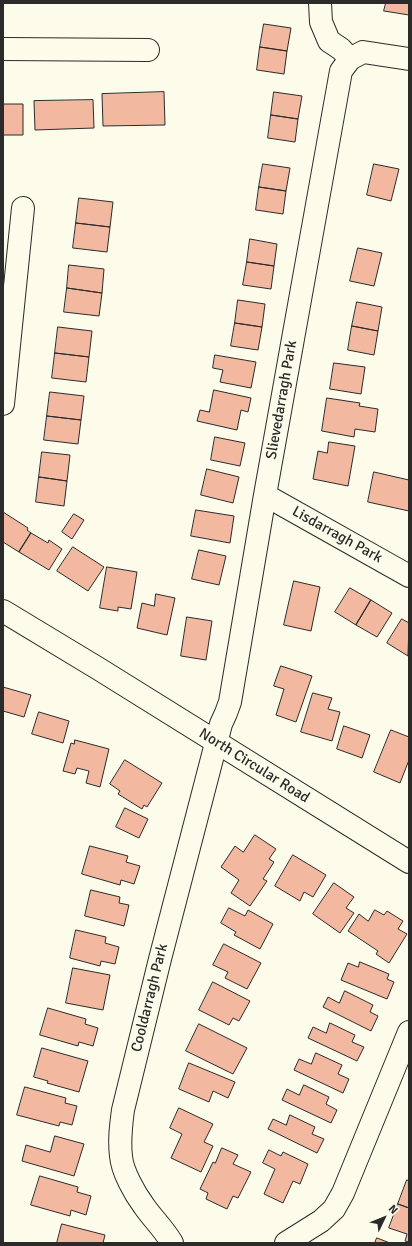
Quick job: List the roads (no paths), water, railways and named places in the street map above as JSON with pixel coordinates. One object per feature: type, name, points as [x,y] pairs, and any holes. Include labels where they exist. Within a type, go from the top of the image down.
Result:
[{"type":"main road","points":[[320,3],[321,22],[329,41],[341,49],[350,59],[363,52],[409,59]]},
{"type":"main road","points":[[3,49],[148,50]]},
{"type":"main road","name":"Slievedarragh Park","points":[[216,743],[221,724],[230,702],[265,495],[342,71],[350,59]]},
{"type":"main road","points":[[3,404],[23,208]]},
{"type":"main road","name":"Lisdarragh Park","points":[[265,495],[409,576]]},
{"type":"main road","name":"North Circular Road","points":[[3,611],[409,862]]},
{"type":"main road","name":"Cooldarragh Park","points":[[172,1243],[159,1223],[144,1206],[129,1181],[121,1158],[120,1133],[123,1110],[143,1026],[216,743]]},
{"type":"main road","points":[[286,1243],[321,1221],[334,1209],[343,1194],[409,1032]]}]
